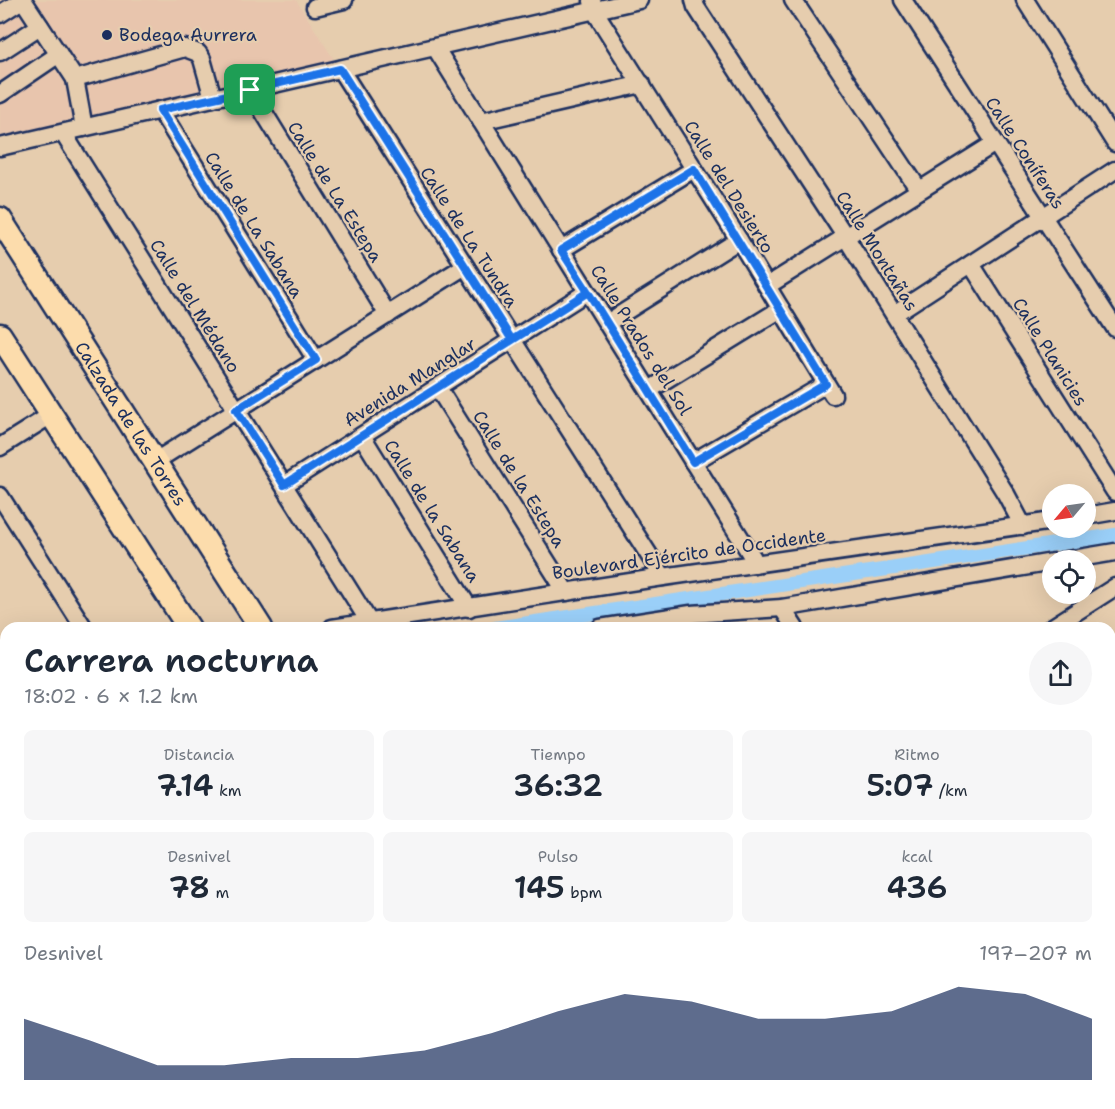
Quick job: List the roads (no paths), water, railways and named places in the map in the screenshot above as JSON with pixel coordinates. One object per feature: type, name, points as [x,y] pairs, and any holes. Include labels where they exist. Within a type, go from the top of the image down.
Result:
[{"type":"main road","name":"Calzada de las Torres","points":[[0,219],[257,622]]},
{"type":"main road","points":[[0,335],[185,622]]},
{"type":"street","points":[[0,14],[22,0],[75,79],[84,128]]},
{"type":"street","points":[[316,9],[344,0]]},
{"type":"street","points":[[0,147],[435,47],[593,5],[639,0]]},
{"type":"street","name":"Calle Montañas","points":[[694,0],[696,7],[894,314],[1006,494],[1023,526]]},
{"type":"street","points":[[793,0],[919,190]]},
{"type":"street","name":"Calle Coníferas","points":[[903,0],[1115,328]]},
{"type":"street","points":[[1025,0],[1115,143]]},
{"type":"street","name":"Calle del Desierto","points":[[593,5],[830,390],[693,462]]},
{"type":"street","points":[[0,52],[40,26]]},
{"type":"street","name":"Calle Prados del Sol","points":[[435,47],[753,558],[754,564]]},
{"type":"street","points":[[75,79],[185,48],[198,53],[202,58],[213,98]]},
{"type":"street","points":[[0,94],[59,54]]},
{"type":"street","name":"Calle de La Tundra","points":[[340,69],[663,577]]},
{"type":"street","points":[[481,121],[642,84]]},
{"type":"street","name":"Calle de La Estepa","points":[[250,90],[388,315]]},
{"type":"street","name":"Calle de La Sabana","points":[[160,110],[316,360]]},
{"type":"street","name":"Calle del Médano","points":[[63,133],[369,622]]},
{"type":"street","points":[[767,286],[995,143]]},
{"type":"street","points":[[561,250],[694,169]]},
{"type":"street","points":[[894,314],[1115,170]]},
{"type":"street","points":[[607,323],[739,240]]},
{"type":"street","name":"Calle Planicies","points":[[971,264],[1115,492]]},
{"type":"street","points":[[154,462],[465,266]]},
{"type":"street","name":"Avenida Manglar","points":[[284,485],[588,292]]},
{"type":"street","points":[[649,390],[781,309]]},
{"type":"street","name":"Calle de la Estepa","points":[[438,388],[566,592]]},
{"type":"street","points":[[0,447],[51,415]]},
{"type":"street","name":"Calle de la Sabana","points":[[362,436],[469,608]]},
{"type":"street","points":[[0,496],[80,622]]},
{"type":"street","points":[[1096,514],[1115,511]]},
{"type":"street","name":"Boulevard Ejército de Occidente","points":[[377,622],[663,577],[1042,523]]},
{"type":"street","points":[[1096,555],[1115,552]]},
{"type":"street","points":[[640,622],[691,614],[782,608],[1042,564]]},
{"type":"street","points":[[1060,622],[1115,587]]},
{"type":"street","points":[[782,608],[791,622]]},
{"type":"street","points":[[691,614],[696,622]]},
{"type":"waterway","points":[[535,622],[1115,535]]},
{"type":"place","name":"Bodega Aurrera","points":[[107,35]]}]
